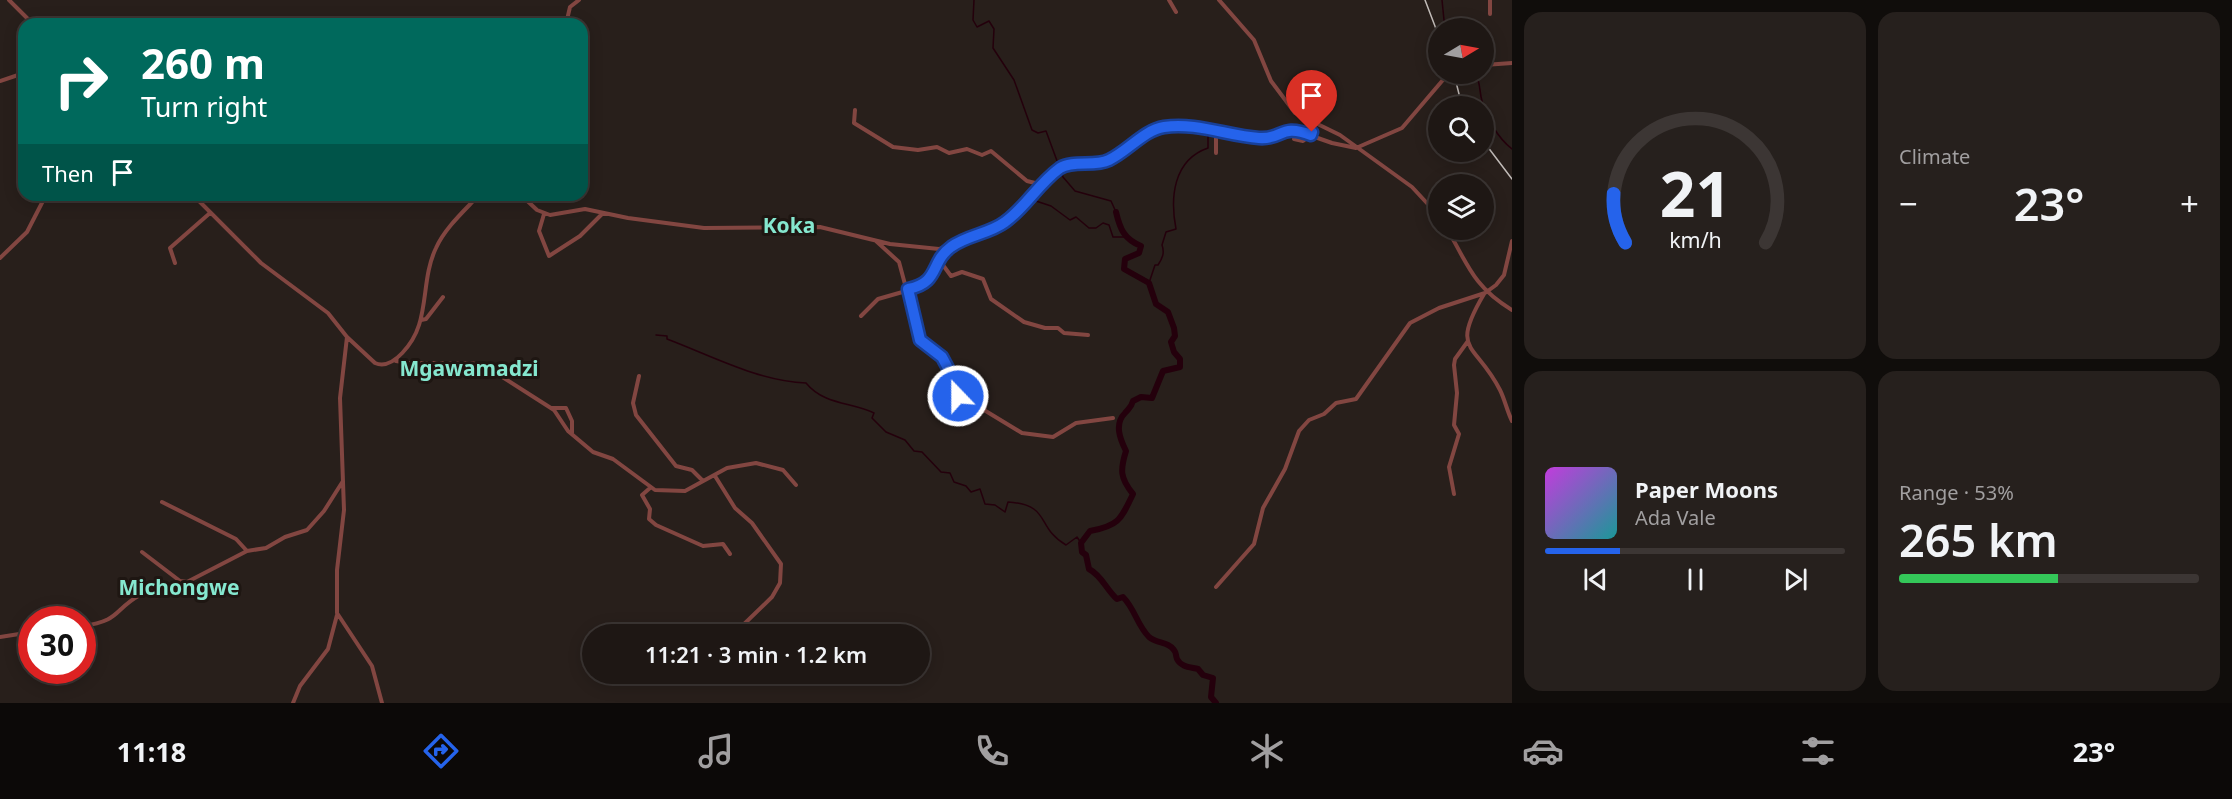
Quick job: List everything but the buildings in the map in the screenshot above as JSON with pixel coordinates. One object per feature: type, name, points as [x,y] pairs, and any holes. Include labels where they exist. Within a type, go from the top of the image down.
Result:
[{"type":"street","points":[[9,0],[27,18]]},
{"type":"street","points":[[567,18],[570,7],[579,0]]},
{"type":"street","points":[[1168,0],[1176,12]]},
{"type":"street","points":[[1219,0],[1254,40],[1277,91],[1294,113],[1333,130],[1412,187],[1428,204]]},
{"type":"street","points":[[1490,0],[1490,14]]},
{"type":"street","points":[[1494,64],[1512,63]]},
{"type":"street","points":[[0,81],[18,75]]},
{"type":"street","points":[[528,201],[544,214],[585,209],[704,228],[820,227],[919,249],[951,246],[1004,223],[1039,184],[1060,169],[1109,160],[1161,128],[1208,129],[1226,135],[1262,138],[1292,129],[1356,148],[1402,128],[1439,84]]},
{"type":"street","points":[[855,110],[854,123],[885,144],[907,150],[937,147],[949,153],[965,149],[982,155],[991,151],[1027,181],[1039,184]]},
{"type":"street","points":[[1308,120],[1311,135]]},
{"type":"street","points":[[1208,129],[1216,134],[1216,153]]},
{"type":"street","points":[[1294,140],[1302,141],[1311,135]]},
{"type":"street","points":[[0,258],[27,232],[43,201]]},
{"type":"street","points":[[199,201],[261,263],[328,313],[347,337],[377,365],[396,361],[479,365],[551,408],[572,433],[593,452],[613,459],[650,488],[683,492],[736,465],[766,464],[783,470],[796,485]]},
{"type":"street","points":[[396,361],[417,331],[421,320],[429,268],[435,250],[444,234],[474,201]]},
{"type":"street","points":[[175,263],[170,248],[210,213]]},
{"type":"street","points":[[544,214],[538,231],[549,256],[580,236],[603,213]]},
{"type":"street","points":[[1454,240],[1485,293],[1512,310]]},
{"type":"street","points":[[876,241],[899,262],[920,340],[942,357],[957,385],[961,399],[976,396],[985,404],[984,410],[1022,433],[1053,437],[1076,423],[1113,418]]},
{"type":"street","points":[[1512,241],[1504,275],[1485,293],[1468,321],[1468,341],[1500,390],[1512,421]]},
{"type":"street","points":[[861,316],[878,299],[920,287],[929,281],[951,246]]},
{"type":"street","points":[[940,261],[951,276],[962,272],[983,279],[992,298],[1024,322],[1045,328],[1058,328],[1064,333],[1088,335]]},
{"type":"street","points":[[1216,587],[1254,544],[1263,508],[1284,469],[1299,431],[1307,422],[1324,414],[1336,404],[1356,399],[1413,321],[1452,303],[1485,293]]},
{"type":"street","points":[[421,320],[426,319],[443,297]]},
{"type":"street","points":[[293,703],[300,686],[328,649],[338,614],[336,580],[343,528],[340,418],[347,337]]},
{"type":"street","points":[[1454,494],[1449,467],[1459,434],[1454,419],[1457,414],[1457,393],[1454,365],[1455,359],[1468,341]]},
{"type":"street","points":[[639,376],[633,403],[636,415],[676,466],[692,470],[704,481]]},
{"type":"street","points":[[551,408],[566,408],[572,421],[572,433]]},
{"type":"street","points":[[715,476],[735,508],[752,523],[781,564],[780,583],[772,597],[744,624]]},
{"type":"street","points":[[142,552],[180,581],[187,582],[248,551],[266,548],[285,537],[307,531],[324,511],[343,481]]},
{"type":"street","points":[[650,488],[642,495],[650,509],[649,519],[656,525],[703,546],[723,544],[730,554]]},
{"type":"street","points":[[162,502],[237,539],[248,551]]},
{"type":"street","points":[[96,623],[110,620],[139,595],[173,587],[180,581]]},
{"type":"street","points":[[338,614],[372,666],[382,703]]},
{"type":"street","points":[[0,637],[18,634]]},
{"type":"waterway","points":[[974,0],[973,20],[977,27],[989,21],[994,29],[993,48],[1014,80],[1032,130],[1038,133],[1046,131],[1063,177],[1075,191],[1111,201],[1116,212]]},
{"type":"waterway","points":[[1442,0],[1444,18]]},
{"type":"waterway","points":[[1479,84],[1481,97],[1490,121],[1497,133],[1512,149]]},
{"type":"waterway","points":[[1149,283],[1155,265],[1158,265],[1163,256],[1162,245],[1166,232],[1176,229],[1174,193],[1181,171],[1187,161],[1208,148],[1208,136]]},
{"type":"waterway","points":[[1036,201],[1051,206],[1070,220],[1076,217],[1089,228],[1096,228],[1103,223],[1109,225],[1113,237],[1126,237]]},
{"type":"waterway","points":[[1116,212],[1124,233],[1130,240],[1141,246],[1139,253],[1125,259],[1124,269],[1149,283],[1156,304],[1168,312],[1175,336],[1171,342],[1174,352],[1180,359],[1180,367],[1163,371],[1152,398],[1141,397],[1133,401],[1122,417],[1119,432],[1126,451],[1122,474],[1133,494],[1118,520],[1107,527],[1090,531],[1081,543],[1082,552],[1086,555],[1089,569],[1117,599],[1123,597],[1149,637],[1172,647],[1181,664],[1198,669],[1203,675],[1213,678],[1211,697],[1216,703]]},
{"type":"waterway","points":[[656,335],[667,336],[667,339],[753,373],[806,383],[829,399],[874,413],[872,418],[886,432],[905,440],[914,451],[922,452],[941,472],[950,473],[954,482],[966,486],[971,492],[980,489],[985,504],[995,505],[1005,512],[1008,502],[1031,507],[1038,512],[1056,538],[1066,545],[1077,537],[1081,543]]},
{"type":"railway","points":[[1425,0],[1432,18]]},
{"type":"railway","points":[[1456,84],[1460,96]]},
{"type":"railway","points":[[1494,155],[1512,179]]},
{"type":"district","name":"Koka","points":[[789,225]]},
{"type":"district","name":"Mgawamadzi","points":[[469,368]]},
{"type":"district","name":"Michongwe","points":[[179,587]]},
{"type":"route","points":[[958,396],[957,385],[942,357],[920,340],[908,289],[920,287],[929,281],[943,255],[951,246],[1004,223],[1039,184],[1062,167],[1109,160],[1156,129],[1166,127],[1208,129],[1226,135],[1262,138],[1271,137],[1288,129],[1311,135],[1312,132]]}]
